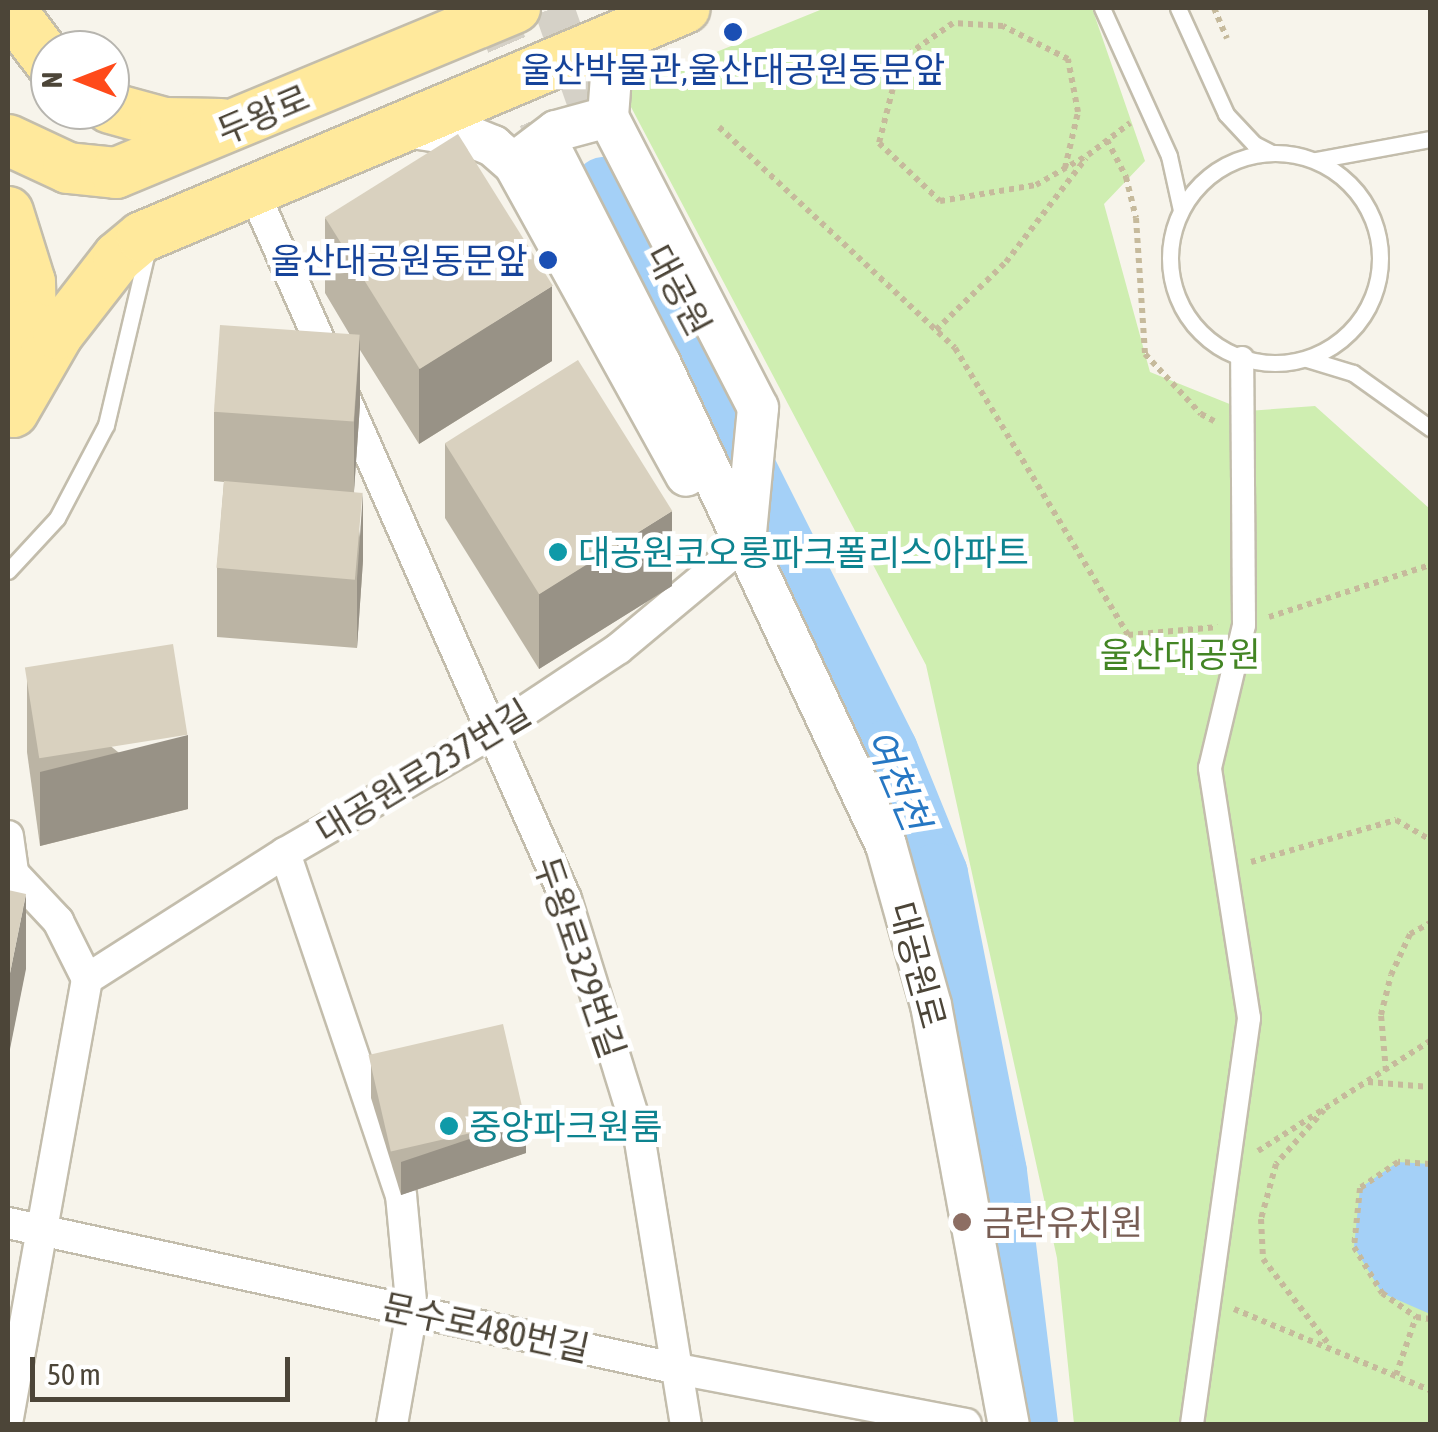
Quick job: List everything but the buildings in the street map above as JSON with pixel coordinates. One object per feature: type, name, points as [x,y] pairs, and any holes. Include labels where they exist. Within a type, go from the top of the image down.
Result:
[{"type":"main road","points":[[9,8],[30,36]]},
{"type":"main road","name":"두왕로","points":[[8,140],[68,168],[116,172],[246,121],[448,21],[515,8]]},
{"type":"main road","points":[[10,418],[58,334],[90,291],[142,237],[685,8]]},
{"type":"main road","points":[[130,114],[165,124],[246,121]]},
{"type":"main road","points":[[8,212],[27,267],[31,312],[26,368],[10,418]]},
{"type":"street","points":[[624,35],[610,76],[604,128],[758,408],[758,442],[745,543]]},
{"type":"street","points":[[406,127],[471,137],[493,146],[514,164],[690,482],[745,543]]},
{"type":"street","points":[[514,164],[556,132],[604,128]]},
{"type":"street","name":"대공원로","points":[[554,157],[745,543],[886,845],[931,1006],[1009,1424]]},
{"type":"street","name":"두왕로329번길","points":[[253,190],[566,899],[640,1135],[686,1424]]},
{"type":"street","points":[[1192,1424],[1249,1018],[1210,768],[1244,625],[1242,358]]},
{"type":"street","name":"대공원로237번길","points":[[87,980],[285,853],[490,734],[618,649],[745,543]]},
{"type":"street","points":[[8,836],[13,873],[58,921],[87,980],[8,1418]]},
{"type":"street","points":[[285,853],[401,1195],[412,1311],[392,1424]]},
{"type":"street","name":"문수로480번길","points":[[8,1223],[678,1369],[966,1424]]},
{"type":"lane","points":[[1102,8],[1169,156],[1181,210],[1170,258],[1178,298],[1210,340],[1242,358],[1271,364],[1307,359],[1336,345],[1361,320],[1376,289],[1380,243],[1368,206],[1349,182],[1316,160]]},
{"type":"lane","points":[[1178,8],[1226,114],[1254,144],[1270,152],[1316,160],[1430,139]]},
{"type":"lane","points":[[1181,210],[1219,168],[1270,152]]},
{"type":"lane","points":[[8,571],[57,518],[87,468],[120,382],[141,266],[151,242],[167,225]]},
{"type":"lane","points":[[1307,359],[1353,373],[1430,428]]},
{"type":"path","points":[[1214,8],[1227,38]]},
{"type":"path","points":[[1064,168],[1078,112],[1068,59],[1003,26],[952,23],[900,60],[878,143],[940,201],[1036,185],[1088,155],[1146,110]]},
{"type":"path","points":[[719,127],[956,348],[1128,635],[1244,625],[1430,564]]},
{"type":"path","points":[[1107,140],[1126,177],[1136,218],[1145,354],[1201,414],[1242,434]]},
{"type":"path","points":[[936,330],[1006,262],[1088,155]]},
{"type":"path","points":[[1226,870],[1396,820],[1430,840]]},
{"type":"path","points":[[1386,1071],[1381,1015],[1391,975],[1410,934],[1430,923]]},
{"type":"path","points":[[1228,1171],[1430,1041]]},
{"type":"path","points":[[1368,1082],[1430,1086]]},
{"type":"path","points":[[1324,1110],[1276,1164],[1261,1219],[1263,1260],[1330,1346]]},
{"type":"path","points":[[1430,1164],[1398,1162],[1360,1188],[1354,1247],[1382,1294],[1416,1317],[1430,1320]]},
{"type":"path","points":[[1210,1300],[1430,1390]]},
{"type":"path","points":[[1396,1375],[1416,1317]]},
{"type":"green space","name":"울산대공원","points":[[825,8],[1092,8],[1145,161],[1104,204],[1150,372],[1247,411],[1315,406],[1430,509],[1430,1424],[1074,1424],[1057,1258],[926,665],[622,90]]},
{"type":"water","points":[[1398,1162],[1430,1164],[1430,1314],[1382,1293],[1354,1247],[1360,1188]]},
{"type":"waterway","name":"여천천","points":[[604,188],[887,751],[937,874],[996,1172],[1027,1424]]},
{"type":"tunnel","points":[[491,8],[555,157]]},
{"type":"tunnel","points":[[554,8],[600,139]]},
{"type":"place","name":"울산박물관,울산대공원동문앞","points":[[733,32]]},
{"type":"place","name":"울산대공원동문앞","points":[[548,260]]},
{"type":"place","name":"대공원코오롱파크폴리스아파트","points":[[558,552]]},
{"type":"place","name":"중앙파크원룸","points":[[449,1126]]},
{"type":"place","name":"금란유치원","points":[[962,1222]]}]
